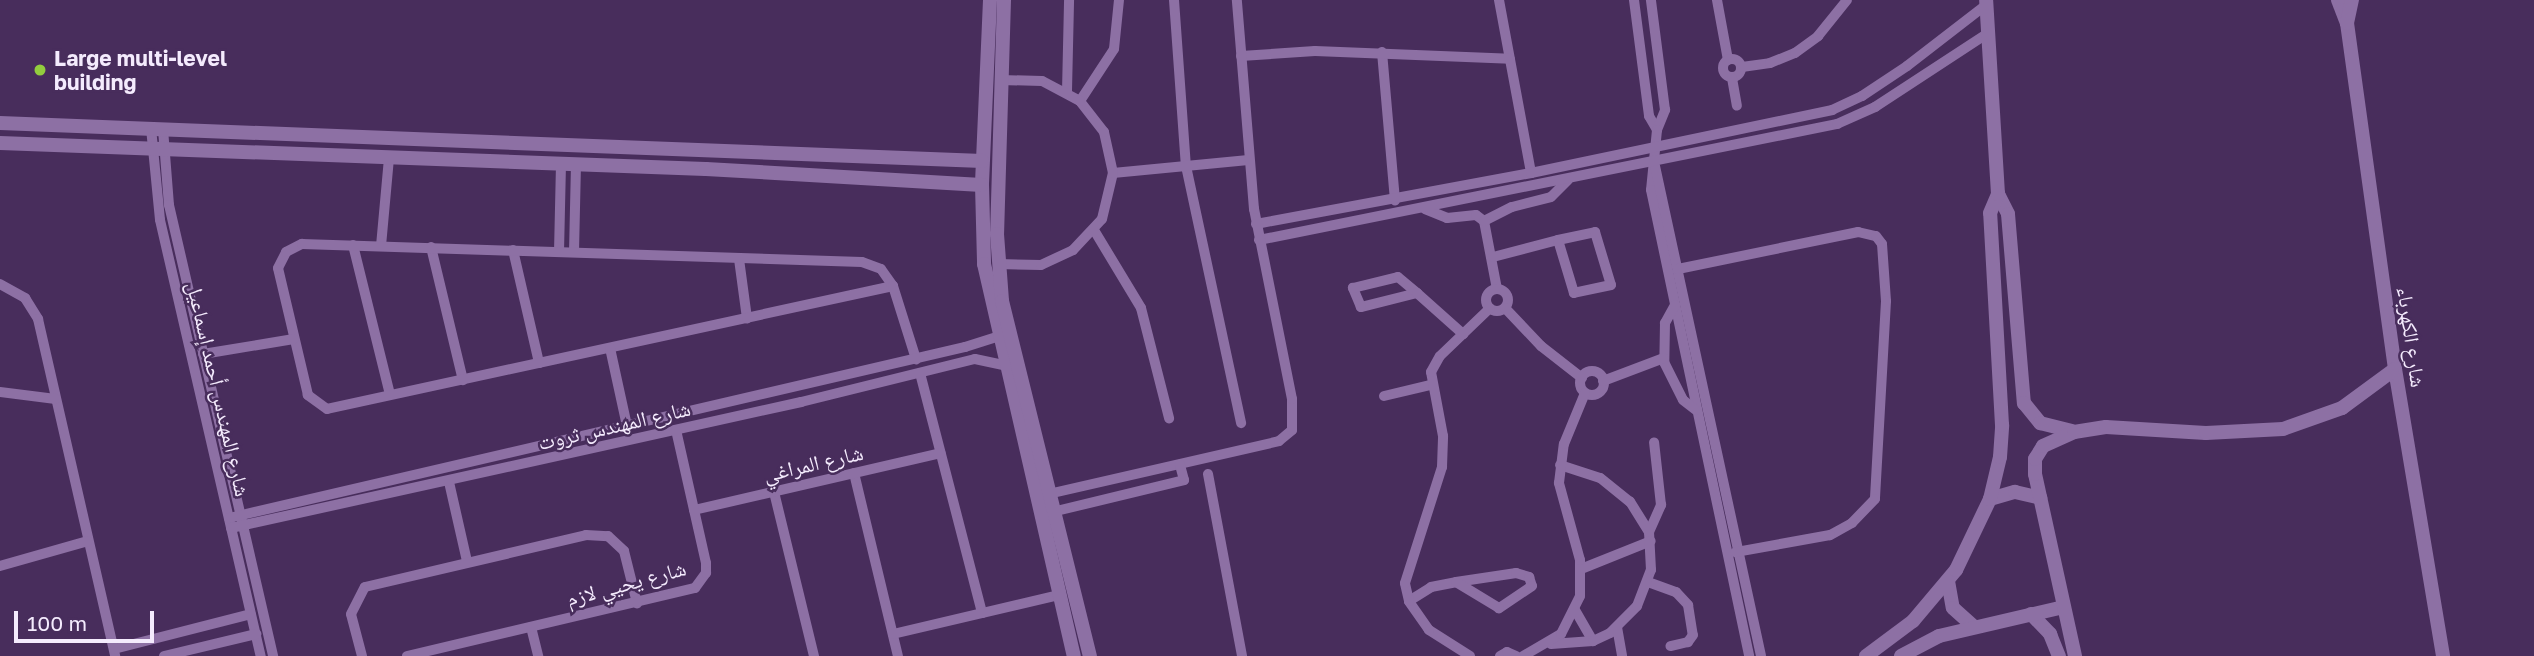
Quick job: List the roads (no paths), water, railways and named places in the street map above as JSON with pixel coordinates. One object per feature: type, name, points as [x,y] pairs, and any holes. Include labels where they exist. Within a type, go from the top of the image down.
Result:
[{"type":"street","points":[[990,0],[982,161],[984,264],[1047,513],[1090,656]]},
{"type":"street","points":[[1004,0],[1000,80],[998,264],[1004,365],[1043,496]]},
{"type":"street","points":[[1067,91],[1069,0]]},
{"type":"street","points":[[1080,101],[1114,49],[1119,0]]},
{"type":"street","points":[[1174,0],[1186,166],[1241,423]]},
{"type":"street","points":[[1043,496],[1279,441],[1292,430],[1292,399],[1256,224],[1248,160],[1237,0]]},
{"type":"street","points":[[1499,0],[1531,173]]},
{"type":"street","points":[[1634,0],[1649,116],[1657,130]]},
{"type":"street","points":[[1651,0],[1665,110],[1657,130],[1651,190],[1696,410],[1740,588],[1762,656]]},
{"type":"street","points":[[1717,0],[1728,60],[1723,69],[1732,78],[1737,106]]},
{"type":"street","points":[[1742,67],[1769,63],[1795,52],[1818,36],[1847,0]]},
{"type":"street","name":"شارع الكهرباء","points":[[2337,0],[2347,23],[2395,369],[2443,656]]},
{"type":"street","name":"شارع الكهرباء","points":[[2347,23],[2352,0]]},
{"type":"street","points":[[1986,3],[1998,194],[2008,214],[2024,403],[2040,423],[2074,432]]},
{"type":"street","points":[[1256,224],[1531,173],[1842,106],[1907,66],[1986,3]]},
{"type":"street","points":[[1259,240],[1654,163],[1857,117],[1988,33]]},
{"type":"street","points":[[1640,36],[1655,34]]},
{"type":"street","points":[[1241,56],[1382,52],[1510,59]]},
{"type":"street","points":[[1382,52],[1395,200]]},
{"type":"street","points":[[1728,60],[1735,59],[1742,67]]},
{"type":"street","points":[[1732,78],[1740,75],[1742,67]]},
{"type":"street","points":[[998,264],[1020,267],[1060,258],[1094,230],[1107,207],[1114,173],[1104,132],[1080,101],[1067,91],[1029,78],[1000,80]]},
{"type":"street","points":[[0,123],[982,161]]},
{"type":"street","name":"شارع المهندس أحمد إسماعيل","points":[[157,128],[160,220],[235,522],[273,656]]},
{"type":"street","points":[[445,160],[447,139]]},
{"type":"street","points":[[1247,142],[1260,142]]},
{"type":"street","points":[[0,143],[576,164],[982,185]]},
{"type":"street","name":"شارع المهندس أحمد إسماعيل","points":[[158,148],[203,354],[261,656]]},
{"type":"street","points":[[380,246],[389,158]]},
{"type":"street","points":[[1114,173],[1248,160]]},
{"type":"street","points":[[1654,163],[1736,552],[1749,656]]},
{"type":"street","points":[[559,252],[561,164]]},
{"type":"street","points":[[574,252],[576,164]]},
{"type":"street","points":[[1509,177],[1512,191]]},
{"type":"street","points":[[1424,208],[1447,218],[1475,215],[1484,220],[1497,218],[1512,207],[1551,197],[1568,180]]},
{"type":"street","points":[[1866,656],[1921,613],[1948,581],[1990,499],[2002,425],[1990,213],[1998,194]]},
{"type":"street","points":[[1491,243],[1497,218]]},
{"type":"street","points":[[1484,220],[1491,243],[1497,289],[1507,296],[1505,308]]},
{"type":"street","points":[[1094,230],[1142,308],[1168,418]]},
{"type":"street","points":[[1678,269],[1858,232],[1867,232],[1882,244],[1885,301],[1875,499],[1852,523],[1830,535],[1736,552]]},
{"type":"street","points":[[1493,257],[1558,240],[1597,233],[1611,285],[1574,293],[1558,240]]},
{"type":"street","points":[[893,286],[335,408],[319,407],[308,395],[278,268],[281,259],[302,244],[873,264],[893,286],[916,359]]},
{"type":"street","points":[[353,245],[390,395]]},
{"type":"street","points":[[431,247],[463,380]]},
{"type":"street","points":[[513,250],[539,363]]},
{"type":"street","points":[[739,259],[747,318]]},
{"type":"street","points":[[1417,293],[1361,307],[1353,288],[1394,276],[1417,293],[1463,334]]},
{"type":"street","points":[[0,284],[16,290],[33,308],[114,653],[251,614]]},
{"type":"street","points":[[1490,308],[1488,295],[1497,289]]},
{"type":"street","points":[[1675,305],[1665,323],[1665,364],[1674,376],[1683,400],[1696,410]]},
{"type":"street","points":[[1463,655],[1429,630],[1409,601],[1407,568],[1437,493],[1444,452],[1441,421],[1430,385],[1434,363],[1490,308],[1505,308],[1541,346],[1582,378],[1585,393],[1560,465],[1561,502],[1581,569],[1576,610],[1551,644]]},
{"type":"street","name":"شارع المهندس ثروت","points":[[235,522],[627,426],[916,359],[1003,334]]},
{"type":"street","points":[[203,354],[294,339]]},
{"type":"street","points":[[972,345],[975,359]]},
{"type":"street","points":[[610,348],[627,426]]},
{"type":"street","name":"شارع المهندس ثروت","points":[[235,522],[449,482],[975,359],[1004,365]]},
{"type":"street","points":[[1585,393],[1597,394],[1603,381],[1665,364]]},
{"type":"street","points":[[2075,656],[2034,466],[2038,452],[2048,441],[2074,432],[2122,427],[2239,433],[2283,429],[2342,408],[2395,369]]},
{"type":"street","points":[[1582,378],[1594,372],[1603,381]]},
{"type":"street","points":[[920,373],[982,613]]},
{"type":"street","points":[[1384,396],[1430,385]]},
{"type":"street","points":[[0,392],[56,399]]},
{"type":"street","points":[[653,420],[656,435]]},
{"type":"street","name":"شارع يحيي لازم","points":[[407,656],[450,651],[531,627],[695,588],[702,582],[706,563],[676,430]]},
{"type":"street","points":[[1523,656],[1551,644],[1593,641],[1617,627],[1637,606],[1648,582],[1650,537],[1661,505],[1654,442]]},
{"type":"street","name":"شارع المراغي","points":[[694,510],[941,453]]},
{"type":"street","points":[[1047,513],[1184,480],[1180,465]]},
{"type":"street","points":[[1560,465],[1616,487],[1650,537]]},
{"type":"street","points":[[854,473],[898,656]]},
{"type":"street","points":[[1208,474],[1242,656]]},
{"type":"street","points":[[449,482],[467,561]]},
{"type":"street","points":[[774,492],[814,656]]},
{"type":"street","points":[[1990,499],[2015,492],[2040,498]]},
{"type":"street","points":[[1047,513],[1059,595],[1074,656]]},
{"type":"street","points":[[362,656],[352,614],[365,587],[586,535],[608,536],[624,551],[637,603]]},
{"type":"street","points":[[1581,569],[1650,537]]},
{"type":"street","points":[[0,566],[88,541]]},
{"type":"street","points":[[1409,601],[1423,590],[1456,582],[1521,573],[1530,577],[1532,586],[1499,608],[1456,582]]},
{"type":"street","points":[[1948,581],[1953,608],[1973,626]]},
{"type":"street","points":[[1648,582],[1676,592],[1688,605],[1693,635],[1688,642],[1670,646]]},
{"type":"street","points":[[893,634],[1059,595]]},
{"type":"street","points":[[1888,641],[1900,656],[1926,641],[1973,626],[2064,607]]},
{"type":"street","points":[[1576,610],[1593,641]]},
{"type":"street","points":[[2031,614],[2050,634],[2059,656]]},
{"type":"street","points":[[531,627],[538,656]]},
{"type":"street","points":[[1617,627],[1622,656]]},
{"type":"street","points":[[164,656],[256,634]]},
{"type":"street","points":[[1500,656],[1507,652],[1516,656]]},
{"type":"place","name":"Large multi-level building","points":[[40,70]]}]
